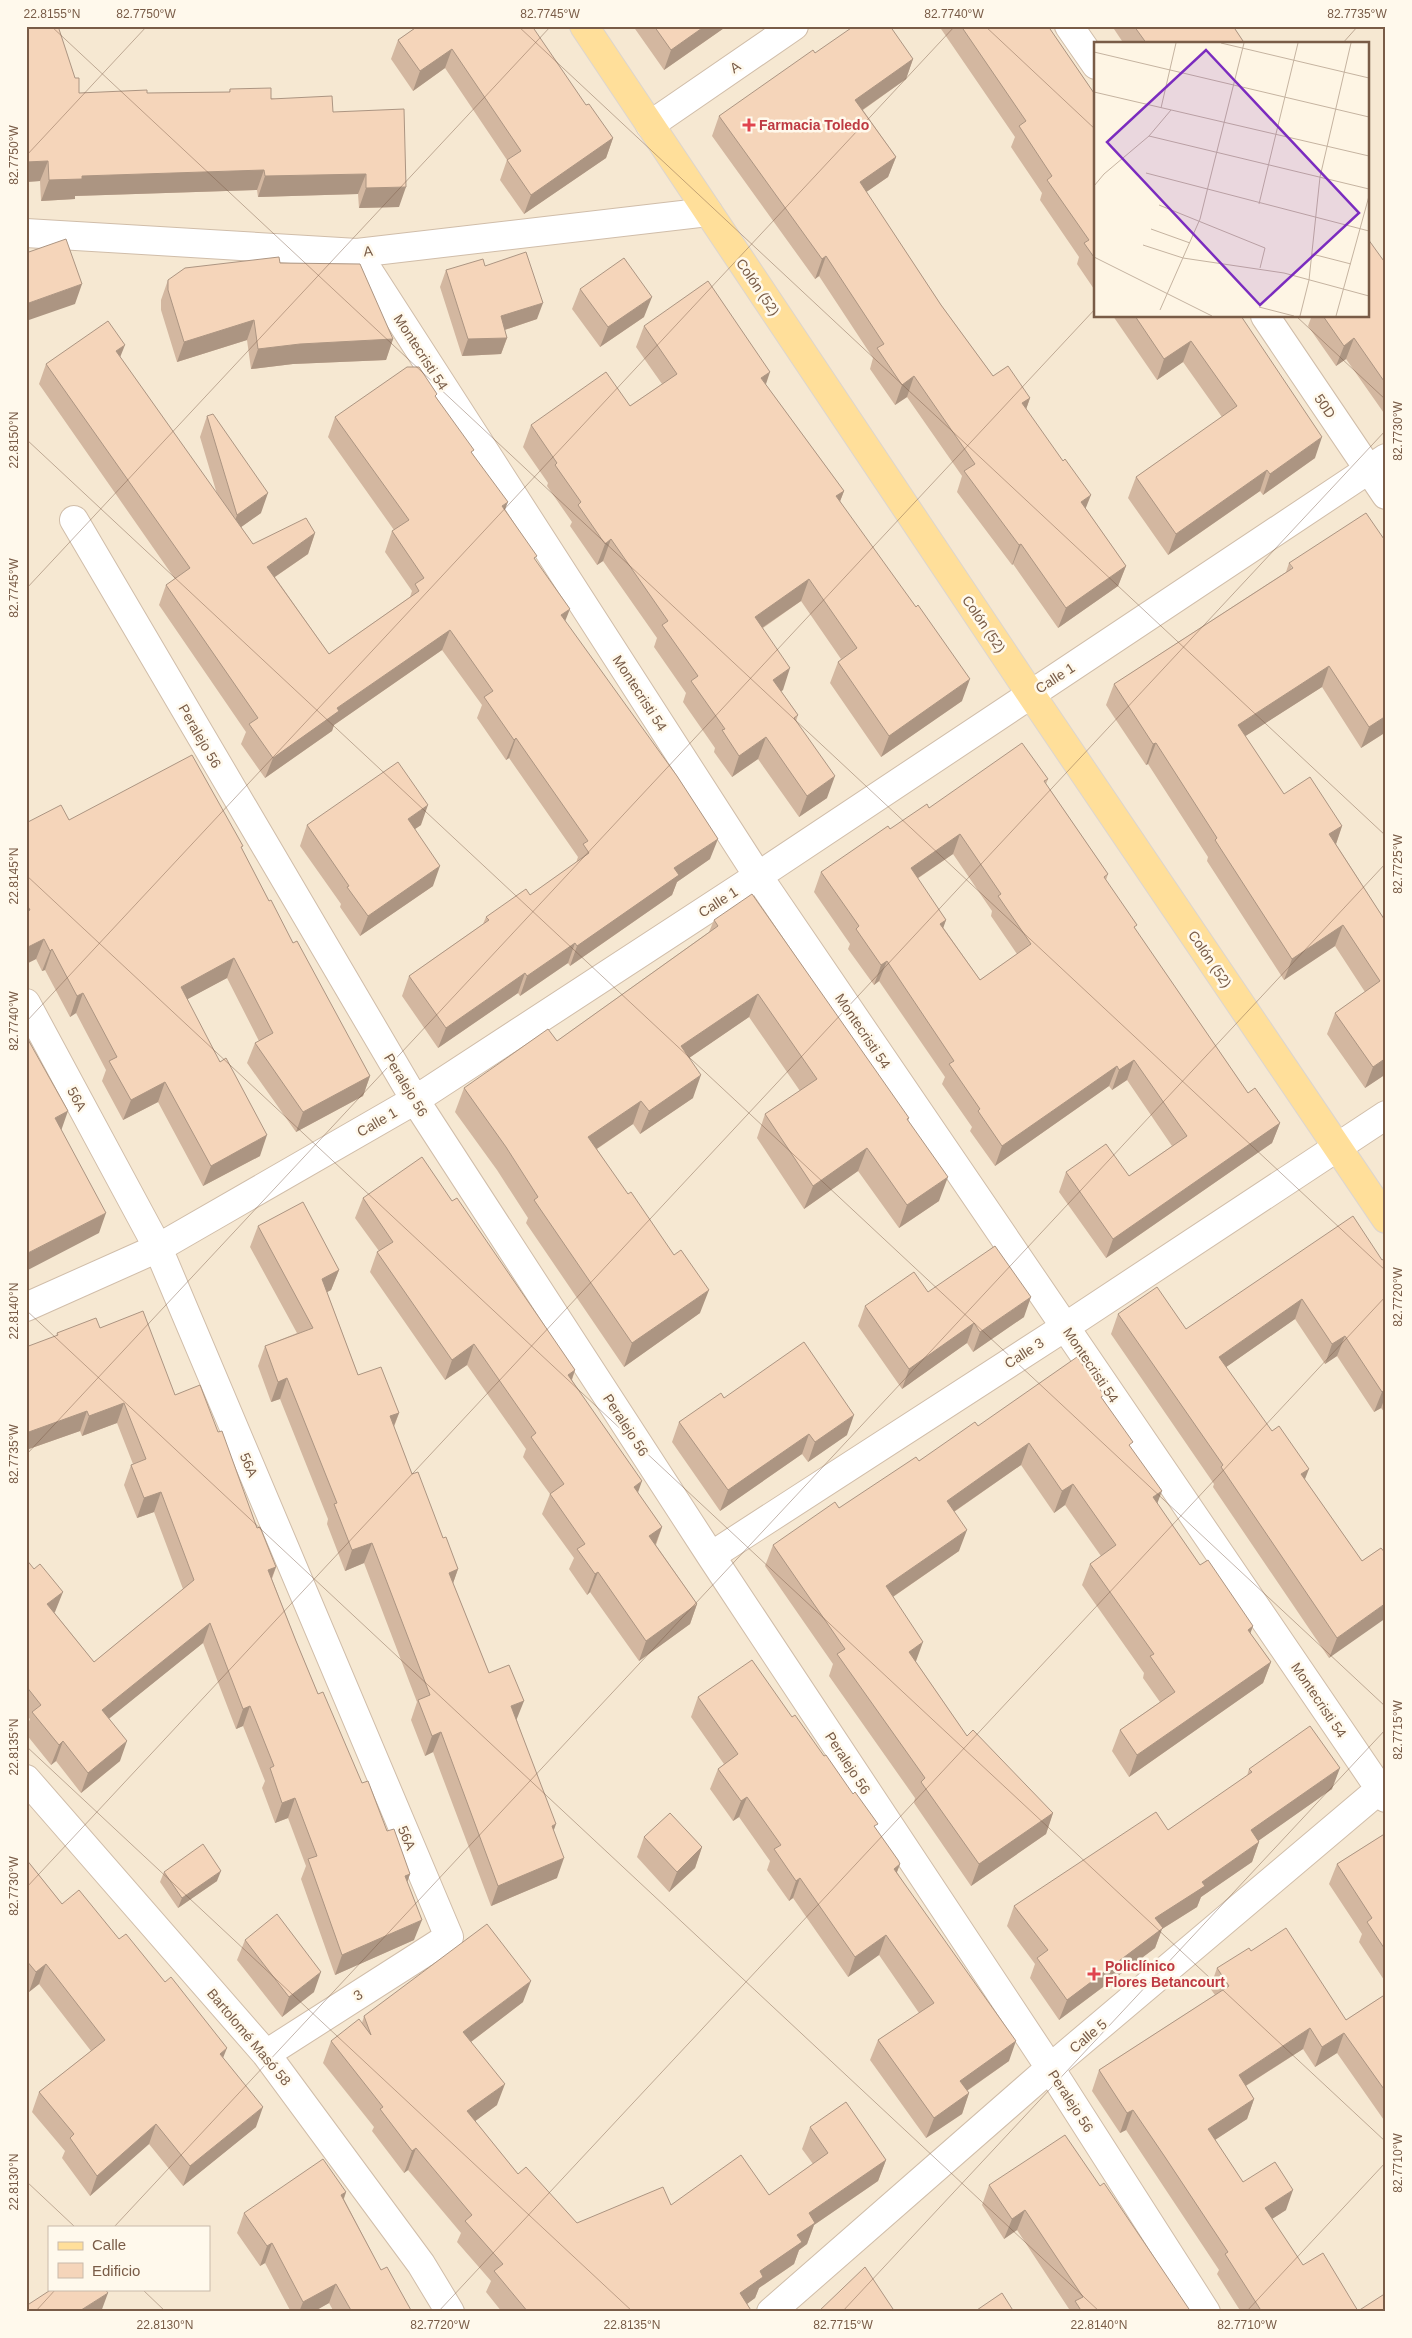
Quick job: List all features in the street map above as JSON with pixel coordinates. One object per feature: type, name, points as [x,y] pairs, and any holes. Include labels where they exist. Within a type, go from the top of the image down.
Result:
[{"type":"main road","name":"Colón (52)","points":[[584,26],[1030,693],[1386,1219]]},
{"type":"street","name":"A","points":[[650,125],[794,26]]},
{"type":"street","points":[[1070,26],[1094,62]]},
{"type":"street","name":"A","points":[[26,234],[357,253],[708,212]]},
{"type":"street","name":"Montecristi 54","points":[[357,253],[758,876],[1065,1328],[1384,1790]]},
{"type":"street","name":"50D","points":[[1267,318],[1377,464],[1386,495]]},
{"type":"street","name":"Calle 1","points":[[26,1307],[158,1248],[414,1100],[758,876],[1030,693],[1377,464]]},
{"type":"street","name":"Peralejo 56","points":[[74,520],[414,1100],[711,1556],[1050,2068],[1206,2312]]},
{"type":"street","name":"56A","points":[[26,1003],[158,1248],[449,1937]]},
{"type":"street","name":"Calle 3","points":[[711,1556],[1065,1328],[1386,1114]]},
{"type":"street","name":"Bartolomé Masó 58","points":[[26,1779],[266,2054],[421,2264],[450,2312]]},
{"type":"street","name":"Calle 5","points":[[771,2312],[1050,2068],[1384,1790]]},
{"type":"street","name":"3","points":[[266,2054],[449,1937]]},
{"type":"shaded area","points":[[26,26],[1386,26],[1386,2312],[26,2312]]},
{"type":"building","points":[[26,26],[58,26],[75,78],[79,78],[79,93],[147,90],[147,93],[230,92],[230,89],[271,88],[271,99],[332,96],[333,112],[404,109],[406,187],[366,188],[366,174],[265,176],[264,170],[82,176],[82,179],[49,180],[48,161],[26,162]]},
{"type":"building","points":[[418,26],[532,26],[586,105],[589,104],[613,138],[531,195],[507,160],[521,151],[452,49],[420,71],[398,40]]},
{"type":"building","points":[[654,26],[705,26],[671,50]]},
{"type":"building","points":[[854,26],[890,26],[913,59],[855,100],[896,157],[860,182],[941,305],[993,376],[1008,366],[1030,398],[1022,403],[1063,461],[1065,459],[1091,495],[1081,502],[1126,566],[1066,608],[1021,544],[1019,545],[964,471],[975,464],[914,376],[902,385],[877,348],[884,344],[826,256],[822,259],[719,116],[813,50],[815,53]]},
{"type":"building","points":[[961,26],[1048,26],[1094,93],[1094,257],[1084,243],[1089,240],[1047,180],[1052,176],[1019,126],[1026,121]]},
{"type":"building","points":[[1134,26],[1233,26],[1244,42],[1146,42]]},
{"type":"building","points":[[66,239],[82,284],[26,304],[26,253]]},
{"type":"building","points":[[1370,242],[1386,264],[1386,384],[1354,338],[1344,346],[1324,318],[1370,318]]},
{"type":"building","points":[[526,252],[543,303],[501,316],[507,338],[468,339],[446,270],[483,259],[485,266]]},
{"type":"building","points":[[279,257],[280,263],[360,264],[393,339],[300,344],[258,349],[254,320],[184,342],[168,290],[168,280],[185,268]]},
{"type":"building","points":[[624,258],[652,297],[608,327],[580,289]]},
{"type":"building","points":[[708,281],[770,372],[761,378],[844,491],[836,496],[916,607],[918,605],[970,679],[889,736],[838,662],[857,648],[809,579],[755,617],[790,668],[773,680],[798,715],[794,718],[835,776],[807,796],[766,737],[739,756],[722,730],[725,729],[691,681],[698,676],[662,625],[668,621],[611,539],[605,544],[578,505],[581,502],[555,465],[557,463],[531,425],[606,372],[630,406],[677,374],[644,326]]},
{"type":"building","points":[[1136,318],[1242,318],[1322,437],[1270,474],[1267,470],[1176,534],[1136,477],[1237,406],[1191,341],[1164,359]]},
{"type":"building","points":[[108,321],[125,345],[116,351],[253,544],[306,518],[315,533],[267,567],[329,654],[419,591],[415,584],[424,578],[392,531],[409,520],[335,417],[407,367],[419,367],[437,394],[435,396],[474,450],[471,452],[508,502],[502,506],[537,556],[534,558],[570,609],[561,615],[677,776],[718,839],[674,868],[679,875],[577,946],[575,943],[527,976],[525,973],[446,1028],[409,976],[489,920],[486,917],[526,889],[530,895],[589,853],[583,844],[588,841],[516,738],[514,740],[484,697],[493,691],[450,630],[337,708],[339,711],[273,758],[249,724],[258,718],[166,585],[190,568],[46,364]]},
{"type":"building","points":[[213,414],[268,493],[237,515],[207,416]]},
{"type":"building","points":[[1366,513],[1386,542],[1386,716],[1369,727],[1329,666],[1238,725],[1284,794],[1310,777],[1342,826],[1329,834],[1386,922],[1386,1058],[1373,1067],[1335,1013],[1380,981],[1343,925],[1292,959],[1215,840],[1217,838],[1156,743],[1153,744],[1114,684],[1293,568],[1289,563]]},
{"type":"building","points":[[1022,743],[1048,779],[1044,781],[1108,874],[1104,877],[1137,925],[1134,927],[1248,1093],[1255,1088],[1280,1123],[1113,1239],[1066,1172],[1106,1144],[1129,1176],[1187,1136],[1134,1060],[1119,1070],[1117,1066],[1002,1146],[978,1111],[980,1109],[949,1064],[954,1061],[887,961],[881,965],[856,929],[859,926],[821,872],[888,826],[890,829],[927,804],[929,808]],"holes":[[[960,834],[1001,894],[998,896],[1031,944],[980,980],[940,924],[946,920],[911,868]]]},
{"type":"building","points":[[192,755],[243,846],[241,847],[269,901],[271,900],[293,943],[297,941],[370,1076],[303,1112],[255,1043],[273,1033],[234,958],[181,987],[220,1062],[226,1058],[267,1135],[211,1166],[165,1082],[131,1100],[109,1061],[117,1057],[83,993],[77,996],[52,949],[50,951],[44,939],[26,948],[26,912],[30,910],[26,903],[26,823],[61,805],[69,820]]},
{"type":"building","points":[[398,762],[428,805],[408,819],[440,866],[368,916],[307,825]]},
{"type":"building","points":[[752,894],[909,1118],[907,1119],[948,1177],[907,1205],[867,1148],[813,1186],[765,1114],[817,1079],[758,994],[681,1046],[701,1075],[649,1111],[641,1101],[588,1137],[628,1194],[631,1192],[674,1255],[681,1250],[709,1290],[632,1343],[534,1200],[538,1197],[506,1147],[464,1088],[548,1029],[557,1041],[718,926],[714,920]]},
{"type":"building","points":[[26,1036],[68,1111],[55,1118],[106,1213],[26,1254]]},
{"type":"building","points":[[422,1157],[452,1201],[457,1198],[575,1370],[568,1375],[642,1481],[634,1487],[662,1527],[649,1536],[697,1604],[646,1641],[598,1572],[595,1574],[577,1549],[585,1544],[550,1494],[564,1484],[531,1437],[536,1433],[474,1344],[452,1360],[377,1252],[393,1242],[363,1198]]},
{"type":"building","points":[[303,1202],[339,1270],[322,1279],[358,1375],[381,1367],[399,1413],[390,1416],[412,1474],[418,1472],[443,1538],[446,1537],[458,1569],[449,1573],[489,1673],[509,1665],[524,1701],[511,1706],[556,1824],[552,1826],[564,1858],[498,1886],[441,1732],[432,1736],[418,1700],[430,1695],[372,1543],[352,1550],[334,1504],[337,1503],[287,1378],[278,1382],[265,1346],[313,1328],[258,1226]]},
{"type":"building","points":[[1353,1216],[1382,1260],[1386,1258],[1386,1389],[1382,1392],[1345,1336],[1332,1344],[1302,1299],[1219,1357],[1272,1431],[1279,1426],[1309,1469],[1301,1474],[1362,1561],[1381,1548],[1386,1554],[1386,1603],[1337,1638],[1221,1467],[1223,1465],[1118,1314],[1157,1287],[1186,1329]]},
{"type":"building","points":[[995,1246],[1031,1297],[980,1332],[974,1323],[909,1369],[865,1306],[914,1272],[928,1292]]},
{"type":"building","points":[[143,1311],[175,1395],[200,1385],[218,1432],[222,1431],[257,1528],[260,1527],[276,1567],[268,1570],[318,1694],[323,1692],[362,1783],[368,1781],[387,1831],[394,1829],[410,1874],[405,1876],[422,1920],[342,1955],[308,1859],[317,1856],[295,1798],[282,1803],[270,1768],[274,1766],[250,1706],[243,1709],[210,1623],[102,1710],[127,1741],[88,1773],[63,1741],[59,1745],[32,1712],[41,1705],[26,1686],[26,1559],[34,1569],[40,1564],[63,1592],[47,1604],[94,1662],[194,1580],[161,1492],[144,1498],[131,1465],[146,1459],[124,1403],[89,1416],[87,1411],[26,1433],[26,1347],[96,1318],[100,1328]]},
{"type":"building","points":[[804,1342],[854,1415],[815,1442],[809,1434],[728,1490],[679,1422],[721,1393],[724,1398]]},
{"type":"building","points":[[1077,1357],[1104,1395],[1101,1397],[1133,1442],[1129,1445],[1162,1491],[1153,1497],[1200,1565],[1208,1560],[1253,1626],[1248,1630],[1271,1662],[1137,1755],[1120,1730],[1175,1692],[1150,1656],[1154,1654],[1090,1564],[1116,1545],[1073,1484],[1062,1491],[1029,1443],[947,1501],[967,1530],[886,1586],[923,1642],[909,1652],[967,1736],[973,1730],[1053,1813],[979,1864],[921,1782],[925,1778],[837,1654],[845,1649],[773,1545],[835,1502],[839,1508],[916,1457],[919,1461],[975,1422],[978,1426]]},
{"type":"building","points":[[752,1660],[792,1717],[795,1715],[824,1756],[826,1755],[853,1794],[855,1792],[878,1824],[874,1826],[900,1864],[894,1869],[1016,2041],[960,2081],[969,2093],[934,2118],[878,2040],[934,2003],[886,1935],[855,1957],[800,1878],[796,1881],[774,1849],[781,1845],[747,1797],[741,1801],[718,1769],[738,1754],[698,1697]]},
{"type":"building","points":[[1310,1726],[1340,1768],[1251,1830],[1259,1842],[1202,1882],[1205,1886],[1155,1918],[1163,1928],[1067,2000],[1037,1958],[1048,1950],[1014,1906],[1156,1812],[1168,1830],[1252,1772],[1249,1769]]},
{"type":"building","points":[[670,1813],[702,1847],[677,1872],[644,1837]]},
{"type":"building","points":[[1386,1833],[1386,1951],[1367,1922],[1372,1918],[1337,1864]]},
{"type":"building","points":[[203,1844],[221,1871],[182,1898],[164,1872]]},
{"type":"building","points":[[26,1859],[62,1904],[79,1890],[119,1939],[126,1934],[165,1982],[171,1977],[227,2048],[220,2054],[263,2107],[190,2166],[156,2124],[97,2176],[70,2138],[74,2134],[39,2092],[105,2040],[46,1964],[36,1972],[26,1960]]},
{"type":"building","points":[[277,1914],[321,1972],[289,1997],[245,1940]]},
{"type":"building","points":[[487,1924],[531,1981],[463,2032],[505,2084],[467,2111],[518,2174],[526,2167],[577,2223],[663,2187],[671,2205],[741,2155],[769,2195],[828,2153],[810,2127],[846,2102],[886,2160],[809,2213],[815,2223],[797,2235],[802,2242],[760,2271],[763,2277],[740,2293],[752,2312],[528,2312],[494,2271],[503,2264],[465,2221],[472,2215],[416,2148],[412,2151],[380,2109],[383,2107],[331,2041],[359,2019],[371,2035],[364,2016]]},
{"type":"building","points":[[1286,1928],[1346,2020],[1386,1994],[1386,2092],[1344,2033],[1322,2047],[1310,2028],[1239,2075],[1254,2099],[1208,2129],[1243,2182],[1275,2162],[1293,2190],[1265,2208],[1303,2265],[1323,2253],[1358,2311],[1386,2293],[1386,2312],[1262,2312],[1225,2254],[1228,2252],[1165,2157],[1133,2110],[1127,2113],[1099,2070],[1229,1986],[1217,1968],[1249,1948],[1251,1951]]},
{"type":"building","points":[[1065,2135],[1100,2186],[1104,2183],[1191,2312],[1082,2312],[1075,2301],[1083,2297],[1025,2210],[1012,2219],[989,2185]]},
{"type":"building","points":[[323,2159],[346,2192],[341,2195],[381,2270],[387,2267],[412,2312],[352,2312],[336,2284],[303,2302],[272,2243],[267,2246],[244,2213]]},
{"type":"building","points":[[865,2267],[895,2312],[818,2312]]},
{"type":"building","points":[[50,2290],[106,2290],[108,2293],[78,2312],[28,2312],[26,2306]]},
{"type":"building","points":[[1002,2293],[1014,2312],[974,2312]]},
{"type":"place","name":"Farmacia Toledo","points":[[749,125]]},
{"type":"place","name":"Policlínico Flores Betancourt","points":[[1094,1974]]}]
